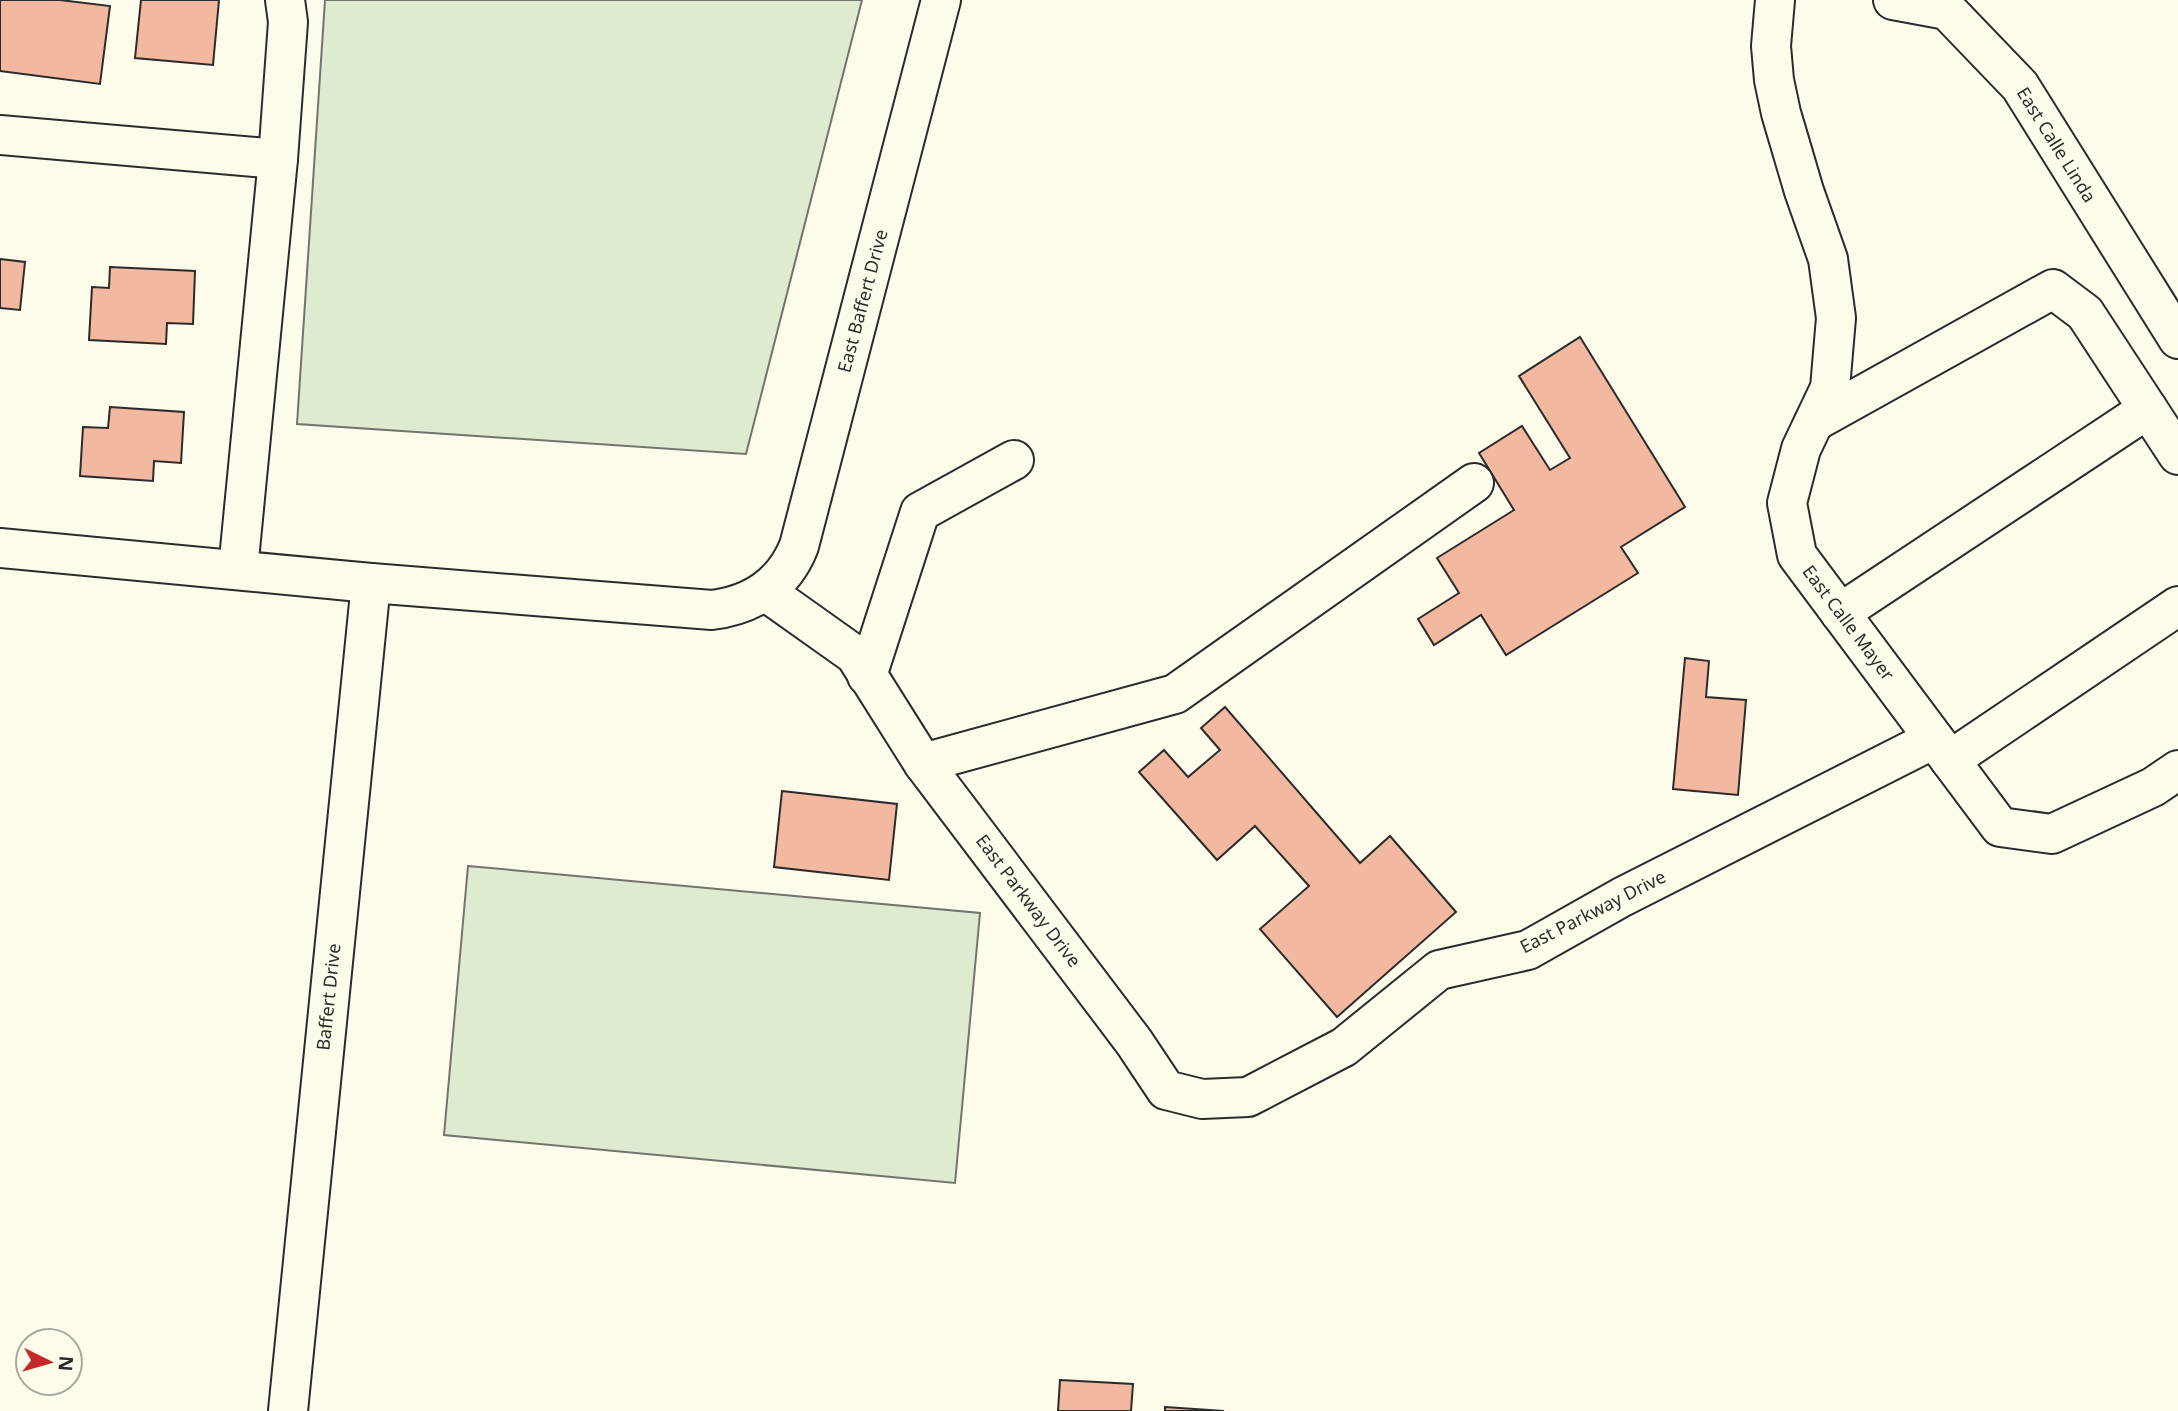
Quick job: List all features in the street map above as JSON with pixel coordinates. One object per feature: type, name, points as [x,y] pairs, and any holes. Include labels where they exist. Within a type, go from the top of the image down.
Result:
[{"type":"street","points":[[238,570],[278,159],[287,34],[285,0]]},
{"type":"street","name":"East Baffert Drive","points":[[0,548],[370,583],[712,610],[745,602],[765,591],[782,576],[799,546],[941,0]]},
{"type":"street","name":"East Calle Mayer","points":[[1775,0],[1771,46],[1774,80],[1804,191],[1828,258],[1836,318],[1830,388],[1801,449],[1787,503],[1797,555],[2000,827],[2052,834],[2153,787],[2178,770]]},
{"type":"street","name":"East Calle Linda","points":[[1893,0],[1947,10],[2020,86],[2178,339]]},
{"type":"street","points":[[0,135],[278,159]]},
{"type":"street","points":[[1814,422],[2053,289],[2085,313],[2178,455]]},
{"type":"street","points":[[1840,613],[2148,409]]},
{"type":"street","points":[[867,676],[920,512],[1014,460]]},
{"type":"street","points":[[765,591],[855,656],[923,763],[1175,694],[1474,483]]},
{"type":"street","name":"Baffert Drive","points":[[288,1411],[370,583]]},
{"type":"street","name":"East Parkway Drive","points":[[923,763],[1134,1042],[1166,1090],[1202,1099],[1248,1097],[1343,1047],[1439,970],[1528,950],[1622,897],[1942,750],[2178,606]]},
{"type":"green space","points":[[325,0],[862,0],[746,454],[297,424]]},
{"type":"green space","points":[[468,866],[980,913],[955,1183],[444,1135]]},
{"type":"building","points":[[0,0],[60,0],[110,6],[100,84],[0,71]]},
{"type":"building","points":[[141,0],[219,0],[213,65],[135,58]]},
{"type":"building","points":[[0,259],[25,262],[20,310],[0,308]]},
{"type":"building","points":[[110,267],[195,271],[193,324],[167,323],[166,344],[89,340],[92,287],[109,288]]},
{"type":"building","points":[[1580,337],[1685,507],[1621,547],[1638,573],[1506,655],[1481,615],[1434,645],[1418,619],[1459,593],[1437,558],[1514,510],[1479,453],[1522,426],[1550,470],[1570,458],[1519,376]]},
{"type":"building","points":[[110,407],[184,412],[181,463],[154,461],[153,481],[80,476],[83,427],[108,428]]},
{"type":"building","points":[[1685,658],[1709,661],[1706,697],[1746,700],[1738,795],[1673,789]]},
{"type":"building","points":[[1225,707],[1360,863],[1390,836],[1456,912],[1337,1017],[1260,929],[1309,886],[1255,826],[1217,860],[1139,772],[1164,750],[1188,777],[1220,750],[1201,728]]},
{"type":"building","points":[[782,791],[897,804],[889,880],[774,867]]},
{"type":"building","points":[[1060,1380],[1133,1384],[1131,1411],[1058,1411]]},
{"type":"building","points":[[1165,1407],[1224,1411],[1165,1411]]}]
